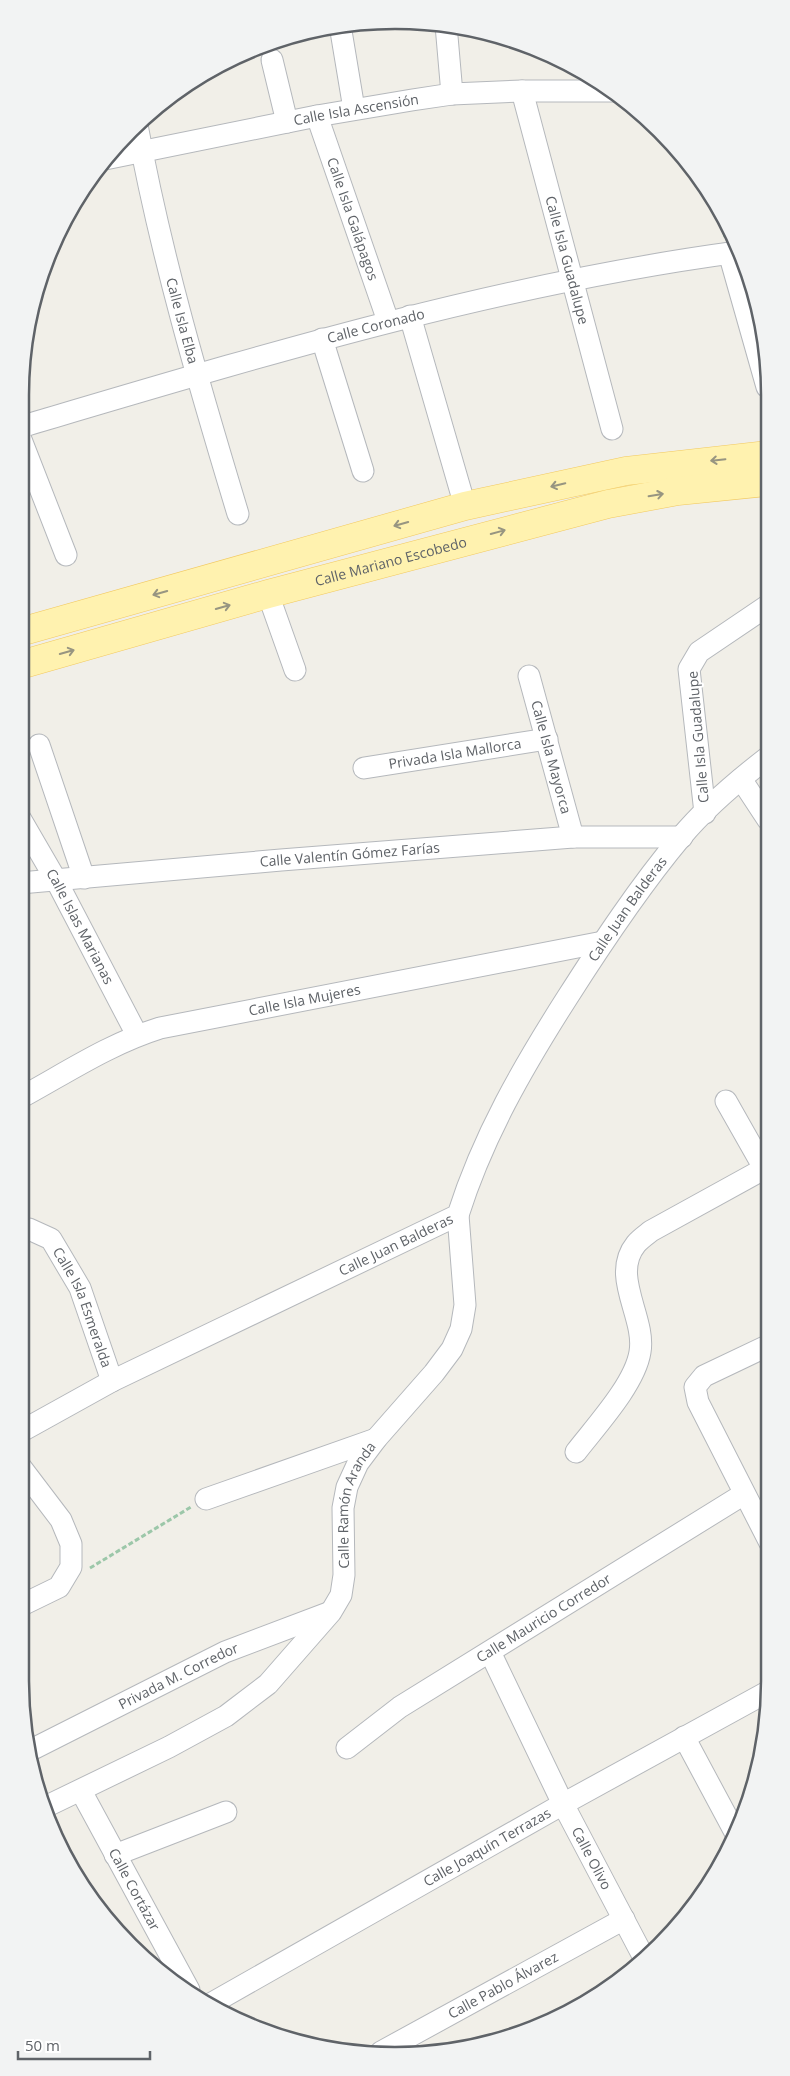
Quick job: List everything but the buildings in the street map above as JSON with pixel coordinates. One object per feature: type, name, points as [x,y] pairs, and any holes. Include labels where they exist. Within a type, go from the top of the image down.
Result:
[{"type":"main road","points":[[29,629],[464,506],[626,471],[761,456]]},
{"type":"main road","name":"Calle Mariano Escobedo","points":[[29,662],[268,594],[608,504],[678,491],[761,483]]},
{"type":"street","points":[[341,33],[354,110]]},
{"type":"street","points":[[447,33],[452,94]]},
{"type":"street","points":[[272,60],[287,122]]},
{"type":"street","name":"Calle Isla Ascensión","points":[[118,156],[318,116],[452,94],[522,91],[599,91]]},
{"type":"street","name":"Calle Isla Guadalupe","points":[[522,91],[612,429]]},
{"type":"street","name":"Calle Isla Galápagos","points":[[318,116],[388,321]]},
{"type":"street","name":"Calle Isla Elba","points":[[139,134],[196,375],[238,514]]},
{"type":"street","name":"Calle Coronado","points":[[29,424],[388,321],[572,279],[732,252]]},
{"type":"street","points":[[737,266],[758,352]]},
{"type":"street","points":[[410,316],[464,506]]},
{"type":"street","points":[[322,339],[363,472]]},
{"type":"street","points":[[29,460],[66,555]]},
{"type":"street","points":[[268,594],[295,670]]},
{"type":"street","name":"Calle Isla Guadalupe","points":[[705,813],[690,679],[692,661],[699,652],[761,610]]},
{"type":"street","name":"Calle Isla Mayorca","points":[[529,676],[573,837]]},
{"type":"street","name":"Privada Isla Mallorca","points":[[364,768],[547,739]]},
{"type":"street","points":[[39,745],[84,878]]},
{"type":"street","name":"Calle Juan Balderas","points":[[29,1427],[112,1381],[458,1215],[470,1178],[501,1109],[530,1056],[602,942],[682,837],[740,779],[761,762]]},
{"type":"street","points":[[740,779],[761,810]]},
{"type":"street","name":"Calle Islas Marianas","points":[[29,834],[56,880],[137,1035]]},
{"type":"street","name":"Calle Valentín Gómez Farías","points":[[29,882],[573,837],[682,837]]},
{"type":"street","name":"Calle Isla Mujeres","points":[[29,1093],[108,1048],[137,1035],[160,1028],[602,942]]},
{"type":"street","points":[[726,1101],[761,1159]]},
{"type":"street","points":[[576,1452],[635,1371],[640,1351],[640,1330],[627,1283],[627,1268],[631,1254],[637,1244],[651,1231],[761,1170]]},
{"type":"street","points":[[376,1439],[434,1373],[452,1349],[461,1329],[464,1305],[458,1215]]},
{"type":"street","name":"Calle Isla Esmeralda","points":[[29,1229],[51,1240],[76,1280],[112,1381]]},
{"type":"street","points":[[761,1349],[704,1376],[695,1386],[698,1402],[761,1526]]},
{"type":"street","name":"Calle Ramón Aranda","points":[[206,1499],[376,1439]]},
{"type":"street","name":"Calle Ramón Aranda","points":[[50,1805],[81,1791],[226,1716],[268,1684],[331,1612],[341,1595],[344,1575],[343,1508],[347,1487],[358,1463],[376,1439]]},
{"type":"street","points":[[29,1478],[61,1520],[70,1544],[71,1567],[59,1587],[29,1602]]},
{"type":"street","name":"Calle Mauricio Corredor","points":[[347,1748],[400,1707],[744,1494]]},
{"type":"street","name":"Privada M. Corredor","points":[[35,1748],[225,1652],[331,1612]]},
{"type":"street","name":"Calle Olivo","points":[[490,1652],[563,1804],[641,1952]]},
{"type":"street","name":"Calle Joaquín Terrazas","points":[[217,2000],[563,1804],[760,1696]]},
{"type":"street","points":[[684,1737],[731,1825]]},
{"type":"street","name":"Calle Cortázar","points":[[81,1791],[182,1979]]},
{"type":"street","points":[[114,1855],[226,1812]]},
{"type":"street","name":"Calle Pablo Álvarez","points":[[390,2047],[624,1919]]},
{"type":"path","points":[[59,1587],[206,1499]]}]
